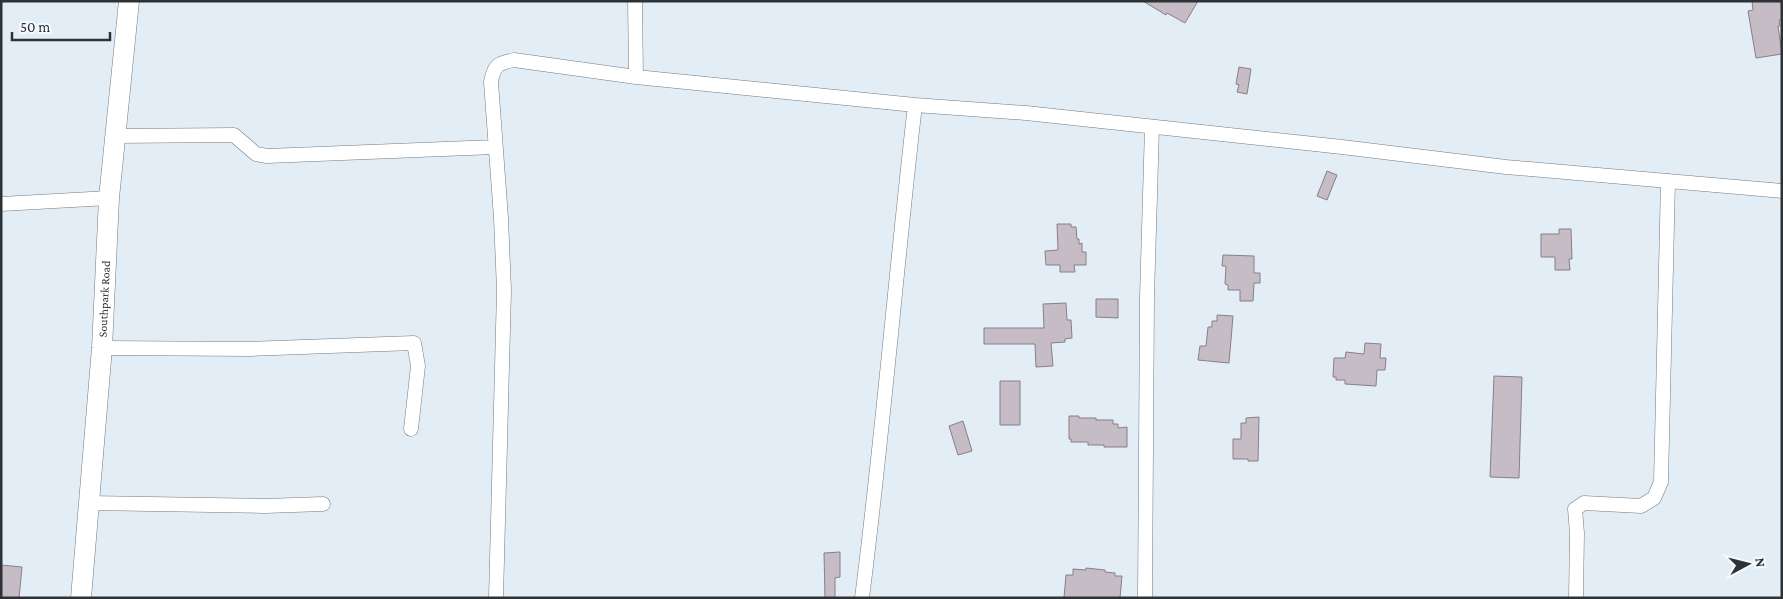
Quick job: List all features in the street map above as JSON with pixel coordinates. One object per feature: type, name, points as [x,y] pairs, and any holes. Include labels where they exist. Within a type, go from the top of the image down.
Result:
[{"type":"street","name":"Southpark Road","points":[[81,598],[102,348],[109,198],[129,1]]},
{"type":"street","points":[[635,1],[636,77]]},
{"type":"street","points":[[496,598],[504,290],[501,218],[490,82],[493,70],[501,63],[514,60],[636,77],[915,105],[1026,113],[1506,167],[1782,191]]},
{"type":"street","points":[[862,598],[874,501],[895,277],[915,105]]},
{"type":"street","points":[[1145,598],[1147,296],[1152,127]]},
{"type":"street","points":[[115,136],[234,135],[256,154],[267,156],[495,146]]},
{"type":"street","points":[[1576,598],[1577,533],[1575,509],[1584,502],[1641,506],[1654,498],[1661,482],[1668,181]]},
{"type":"street","points":[[1,204],[109,198]]},
{"type":"street","points":[[102,348],[250,349],[414,343],[418,366],[411,429]]},
{"type":"street","points":[[89,503],[265,506],[323,504]]},
{"type":"building","points":[[1143,1],[1198,1],[1185,23],[1167,13],[1166,15]]},
{"type":"building","points":[[1752,1],[1781,1],[1782,20],[1779,20],[1780,26],[1778,26],[1782,54],[1756,58],[1748,11],[1753,10]]},
{"type":"building","points":[[1239,67],[1251,69],[1247,94],[1237,92],[1239,85],[1236,84]]},
{"type":"building","points":[[1327,171],[1337,175],[1327,200],[1317,196]]},
{"type":"building","points":[[1057,224],[1071,224],[1071,227],[1076,227],[1077,239],[1079,239],[1079,244],[1082,243],[1082,252],[1086,252],[1086,265],[1074,265],[1075,272],[1060,272],[1060,265],[1046,265],[1045,251],[1058,250]]},
{"type":"building","points":[[1559,229],[1571,229],[1572,259],[1569,259],[1570,270],[1555,270],[1555,257],[1541,257],[1541,234],[1559,234]]},
{"type":"building","points":[[1223,255],[1254,256],[1254,273],[1260,273],[1260,283],[1254,283],[1253,301],[1240,301],[1240,290],[1228,290],[1228,285],[1225,284],[1226,266],[1222,266]]},
{"type":"building","points":[[1096,299],[1118,299],[1118,318],[1096,317]]},
{"type":"building","points":[[1066,303],[1067,320],[1071,320],[1072,338],[1065,339],[1065,342],[1051,343],[1053,366],[1036,367],[1035,344],[984,344],[984,328],[1044,328],[1043,304]]},
{"type":"building","points":[[1217,315],[1233,316],[1229,363],[1198,360],[1200,346],[1206,346],[1208,327],[1212,327],[1212,321],[1217,321]]},
{"type":"building","points":[[1365,343],[1381,344],[1380,358],[1386,358],[1385,370],[1377,370],[1376,386],[1345,384],[1345,380],[1336,380],[1336,377],[1333,377],[1334,358],[1345,358],[1346,352],[1364,354]]},
{"type":"building","points":[[1494,376],[1522,377],[1519,478],[1490,477]]},
{"type":"building","points":[[1000,381],[1020,381],[1020,425],[1000,425]]},
{"type":"building","points":[[1069,416],[1096,418],[1096,420],[1113,420],[1113,424],[1118,424],[1118,428],[1127,427],[1127,447],[1104,447],[1104,445],[1088,445],[1088,442],[1071,442],[1071,439],[1069,439]]},
{"type":"building","points":[[1259,417],[1258,461],[1233,459],[1233,439],[1241,439],[1241,423],[1246,423],[1246,418]]},
{"type":"building","points":[[963,421],[972,451],[958,455],[949,426]]},
{"type":"building","points":[[840,552],[840,577],[835,578],[835,598],[825,598],[824,553]]},
{"type":"building","points":[[1,565],[22,567],[19,598],[1,598]]},
{"type":"building","points":[[1086,568],[1105,570],[1105,572],[1115,573],[1115,576],[1122,576],[1120,598],[1064,598],[1066,575],[1073,575],[1073,569],[1086,570]]}]
